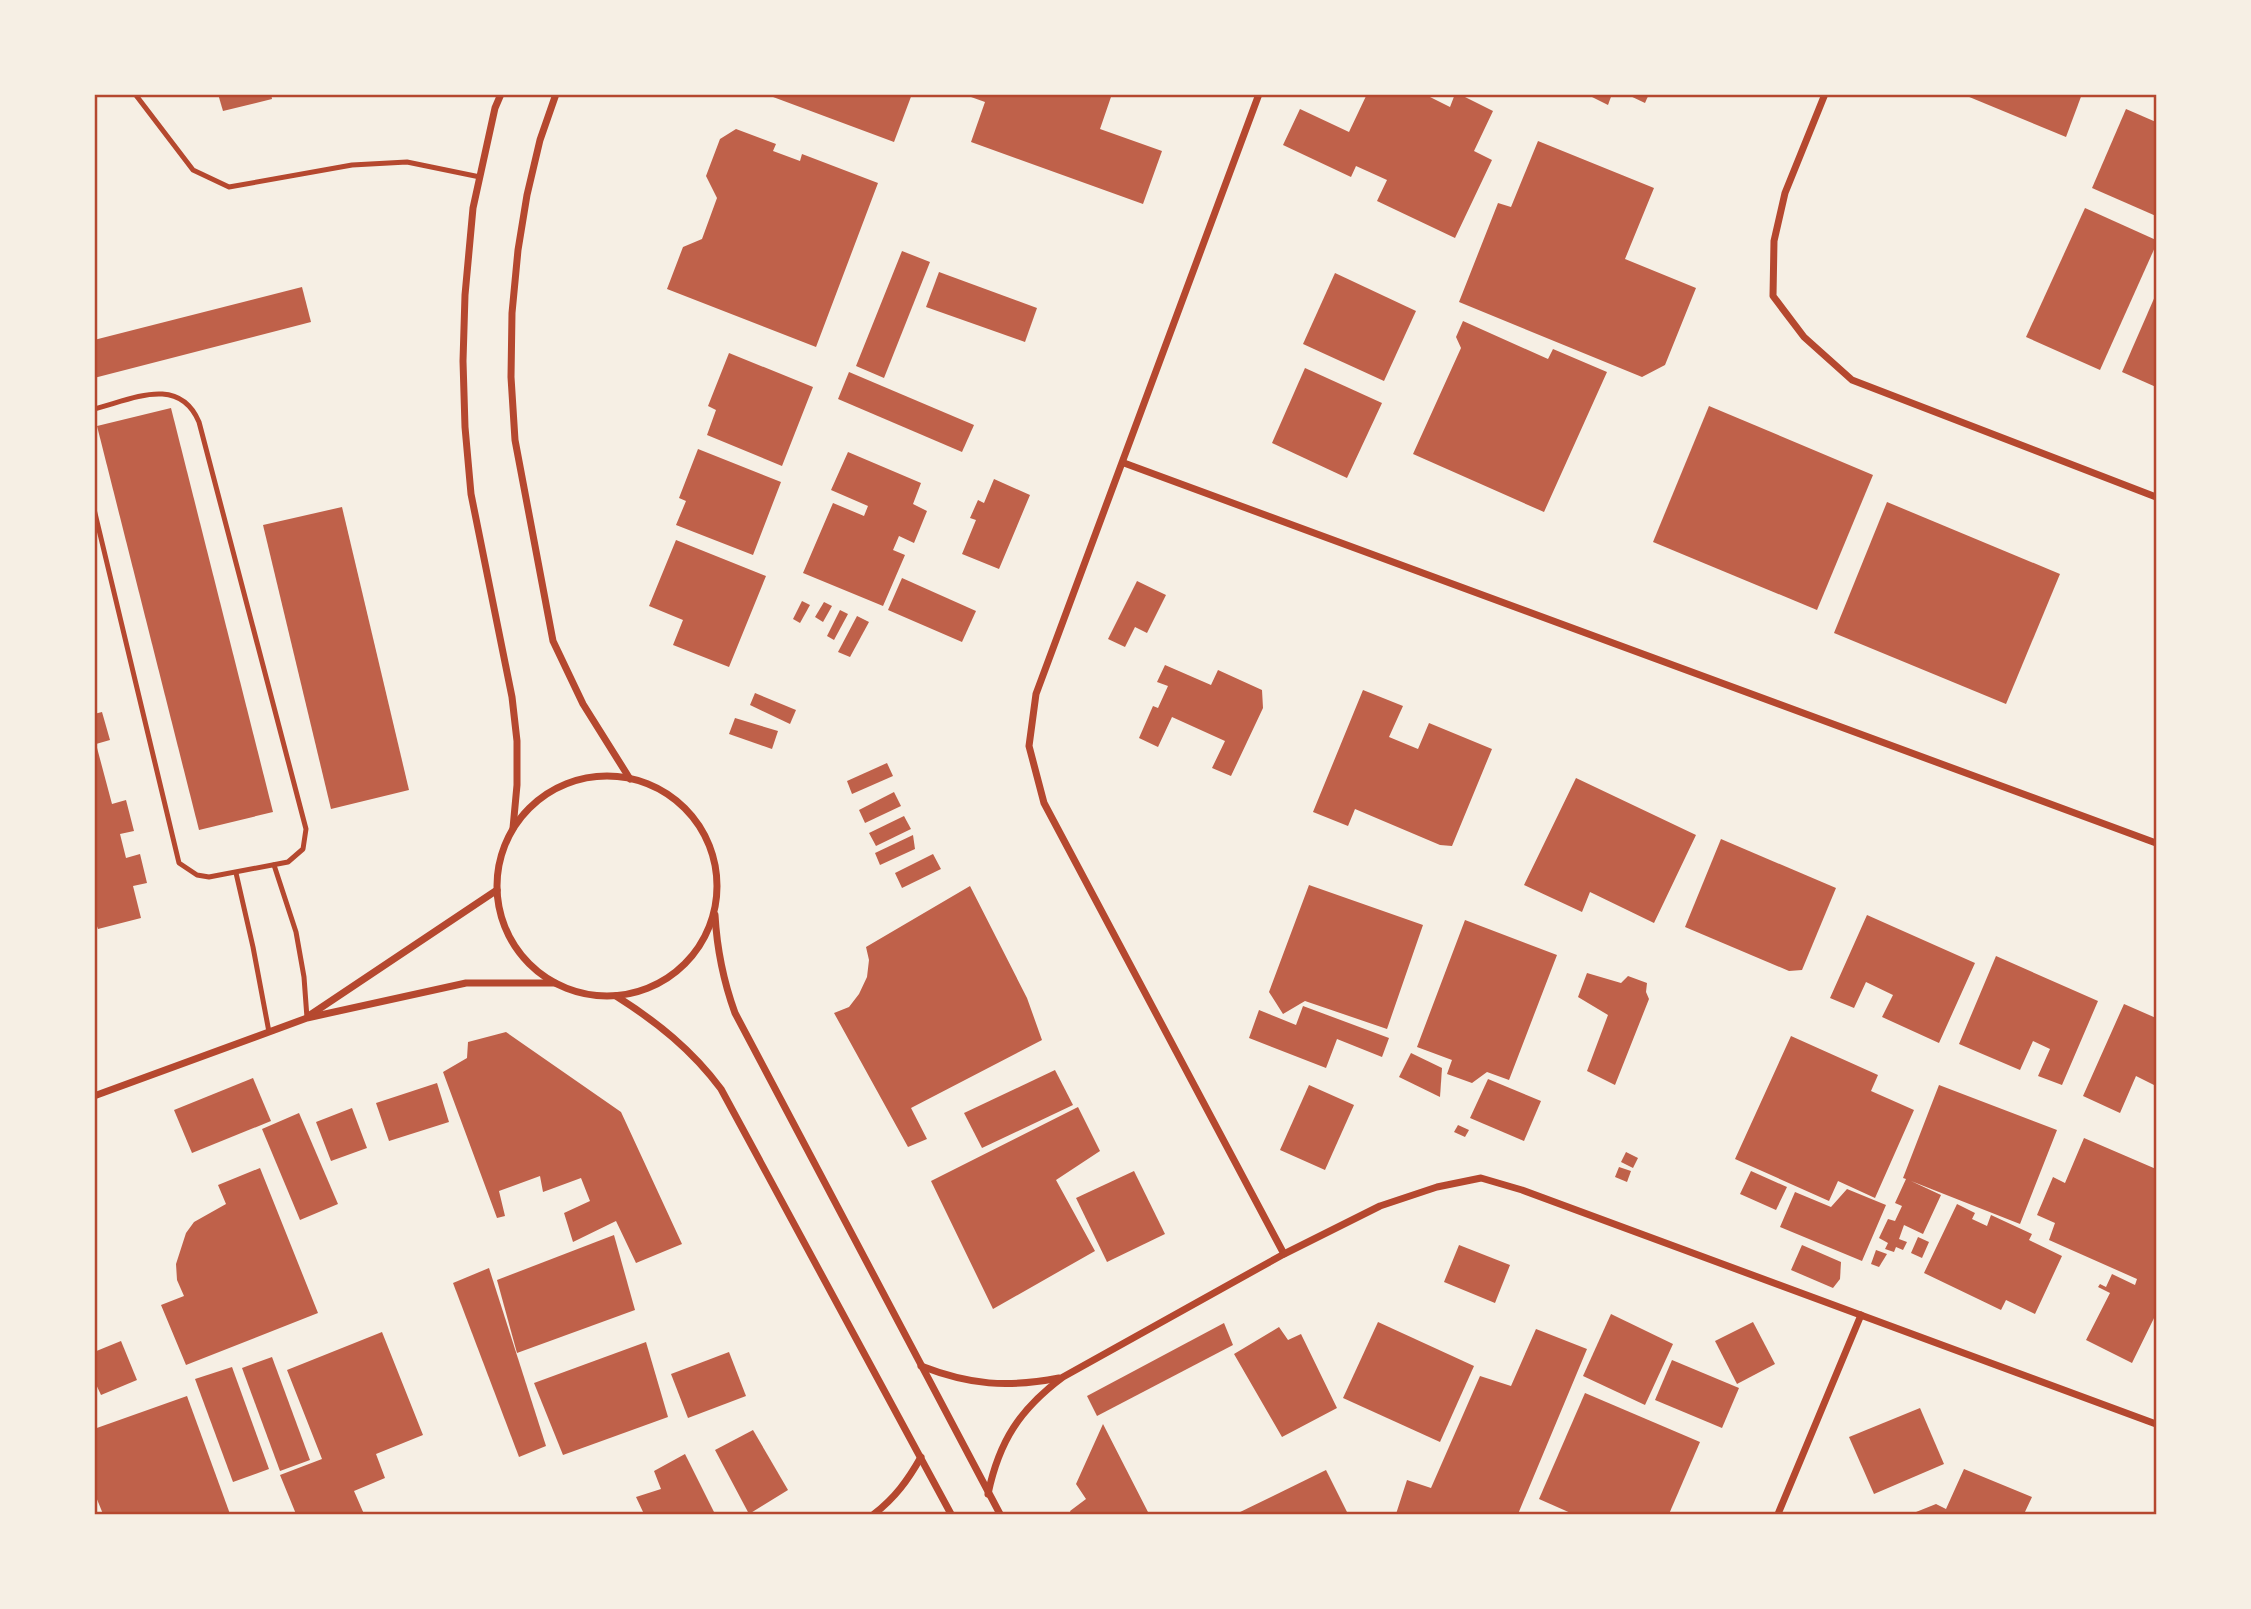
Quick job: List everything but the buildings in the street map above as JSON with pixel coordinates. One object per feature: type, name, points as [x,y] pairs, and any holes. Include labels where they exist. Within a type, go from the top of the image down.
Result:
[{"type":"street","points":[[501,94],[495,108],[473,208],[464,295],[463,361],[471,494],[512,697],[517,741],[513,828]]},
{"type":"street","points":[[556,94],[540,140],[518,250],[512,313],[511,377],[515,440],[553,640],[583,704],[630,779]]},
{"type":"street","points":[[1259,94],[1036,694],[1029,746],[1044,803],[1284,1254]]},
{"type":"street","points":[[1825,94],[1785,193],[1774,241],[1773,296],[1804,337],[1852,380],[2157,496]]},
{"type":"street","points":[[1124,463],[2157,843]]},
{"type":"street","points":[[714,912],[706,934],[694,954],[678,970],[659,983],[615,996],[574,991],[555,983],[536,970],[520,953],[508,934],[500,913],[498,869],[513,828],[527,810],[564,785],[586,778],[608,776],[630,779],[654,787],[676,800],[694,818],[707,839],[715,863],[717,888],[714,912],[717,950],[735,1013],[1000,1514]]},
{"type":"street","points":[[307,1018],[497,890]]},
{"type":"street","points":[[94,1096],[307,1018],[466,984],[555,983]]},
{"type":"street","points":[[615,996],[653,1020],[687,1049],[721,1089],[951,1514]]},
{"type":"street","points":[[988,1494],[994,1466],[1005,1439],[1021,1415],[1040,1394],[1063,1377],[1284,1254],[1380,1206],[1437,1187],[1480,1178],[1522,1190],[2157,1424]]},
{"type":"street","points":[[1778,1514],[1861,1315]]},
{"type":"street","points":[[921,1366],[948,1376],[1005,1385],[1063,1377]]},
{"type":"street","points":[[874,1514],[890,1502],[908,1481],[921,1457]]},
{"type":"lane","points":[[135,94],[194,170],[229,187],[352,165],[407,162],[480,177]]},
{"type":"lane","points":[[94,409],[157,393],[172,394],[185,400],[200,422],[306,829],[303,849],[288,862],[209,877],[197,875],[179,863],[94,509]]},
{"type":"lane","points":[[274,865],[296,932],[304,977],[307,1018]]},
{"type":"lane","points":[[236,873],[269,1032]]}]
